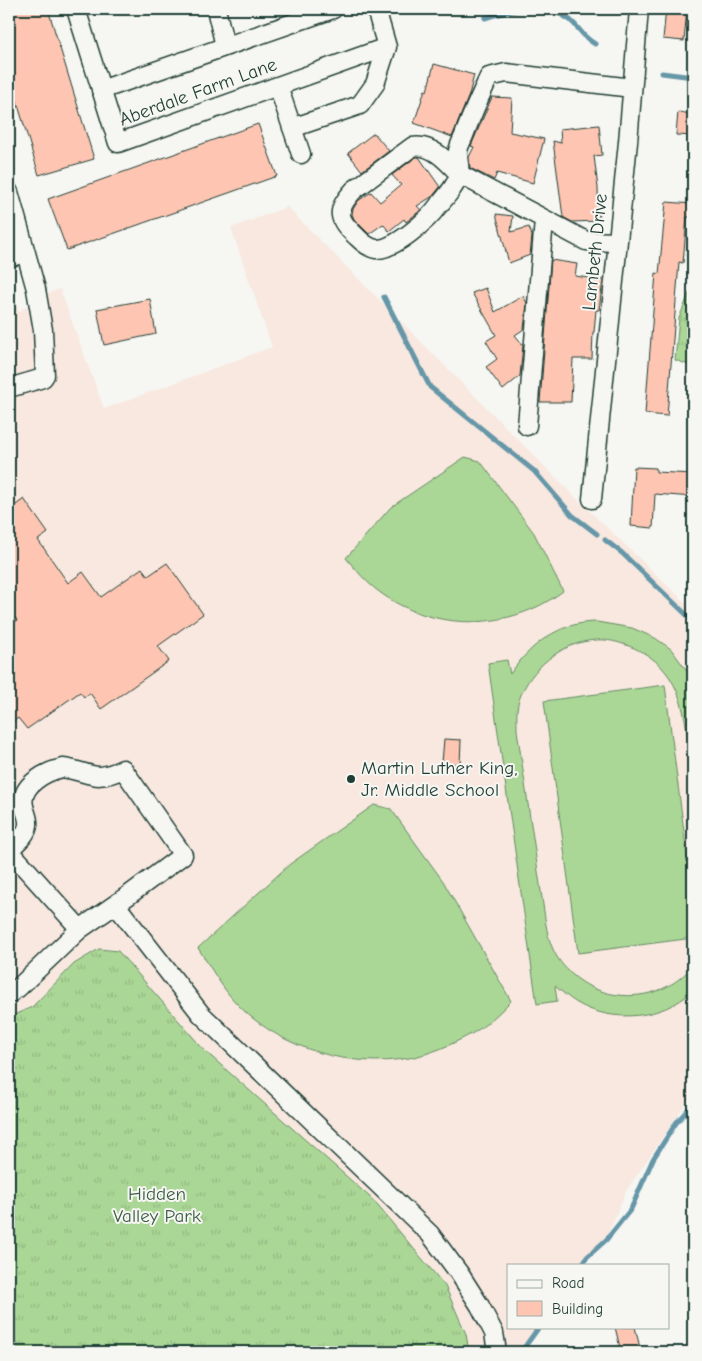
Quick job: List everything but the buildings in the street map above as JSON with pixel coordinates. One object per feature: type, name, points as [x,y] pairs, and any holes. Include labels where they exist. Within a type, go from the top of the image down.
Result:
[{"type":"street","name":"Aberdale Farm Lane","points":[[76,9],[118,143],[388,47]]},
{"type":"street","points":[[216,9],[225,46]]},
{"type":"street","points":[[101,90],[333,9]]},
{"type":"street","points":[[292,128],[360,105],[375,84],[388,47],[376,9]]},
{"type":"street","name":"Lambeth Drive","points":[[592,499],[639,9]]},
{"type":"street","points":[[617,242],[586,241],[459,174],[444,158],[419,145],[412,147],[354,190],[346,199],[341,216],[342,223],[364,243],[375,249],[393,244],[415,229],[437,208],[459,174],[458,152],[475,104],[489,77],[506,72],[632,85]]},
{"type":"street","points":[[278,86],[301,154]]},
{"type":"street","points":[[9,192],[17,255],[36,290],[44,330],[45,375],[43,378],[9,388]]},
{"type":"street","points":[[527,426],[544,220]]},
{"type":"street","points":[[9,994],[18,988],[80,929],[116,905],[183,855],[123,769],[109,776],[97,777],[63,768],[49,771],[29,786],[24,794],[23,804],[27,814],[28,825],[24,836],[9,850],[80,929]]},
{"type":"street","points":[[116,905],[201,1014],[430,1234],[459,1273],[480,1306],[494,1333],[497,1352]]},
{"type":"shaded area","name":"Martin Luther King, Jr. Middle School","points":[[287,207],[575,497],[693,610],[693,1093],[626,1191],[606,1238],[582,1264],[507,1264],[507,1328],[541,1328],[520,1347],[518,1352],[469,1352],[466,1334],[445,1286],[372,1199],[205,1051],[118,951],[99,949],[74,964],[32,1007],[9,1017],[9,282],[19,312],[40,297],[60,289],[104,409],[272,347],[231,228]]},
{"type":"green space","points":[[693,284],[692,366],[675,360],[679,318]]},
{"type":"green space","points":[[465,457],[480,461],[534,533],[563,591],[542,604],[519,614],[495,620],[471,622],[446,620],[422,614],[399,604],[378,591],[361,576],[346,558],[391,507]]},
{"type":"green space","points":[[597,622],[632,628],[655,638],[671,649],[693,679],[693,781],[686,726],[680,698],[675,686],[655,661],[640,651],[621,643],[604,640],[583,642],[560,651],[539,667],[524,688],[519,700],[517,707],[517,730],[546,925],[557,957],[570,973],[587,985],[605,992],[624,996],[662,989],[679,979],[693,965],[693,991],[667,1008],[637,1015],[621,1016],[591,1010],[574,1001],[555,986],[557,1001],[537,1004],[488,663],[507,660],[510,674],[527,653],[547,637],[570,626]]},
{"type":"green space","points":[[665,685],[693,901],[693,938],[578,953],[544,701]]},
{"type":"green space","points":[[374,805],[391,809],[443,881],[511,1001],[483,1026],[458,1041],[425,1054],[387,1061],[341,1058],[318,1052],[276,1034],[257,1022],[240,1007],[218,979],[198,948],[290,864]]},
{"type":"green space","name":"Hidden Valley Park","points":[[99,949],[118,951],[205,1051],[372,1199],[445,1286],[466,1334],[469,1352],[9,1352],[9,1017],[32,1007],[74,964]]},
{"type":"waterway","points":[[485,18],[517,10],[540,9],[551,11],[561,14],[570,20],[595,44]]},
{"type":"waterway","points":[[662,73],[693,77]]},
{"type":"waterway","points":[[384,297],[430,387],[534,471],[572,515],[597,534]]},
{"type":"waterway","points":[[605,540],[622,553],[693,621]]},
{"type":"waterway","points":[[583,1264],[587,1257],[606,1240],[631,1209],[653,1159],[676,1123],[693,1104]]},
{"type":"waterway","points":[[521,1352],[538,1328]]},
{"type":"place","name":"Martin Luther King, Jr. Middle School","points":[[351,779]]}]
